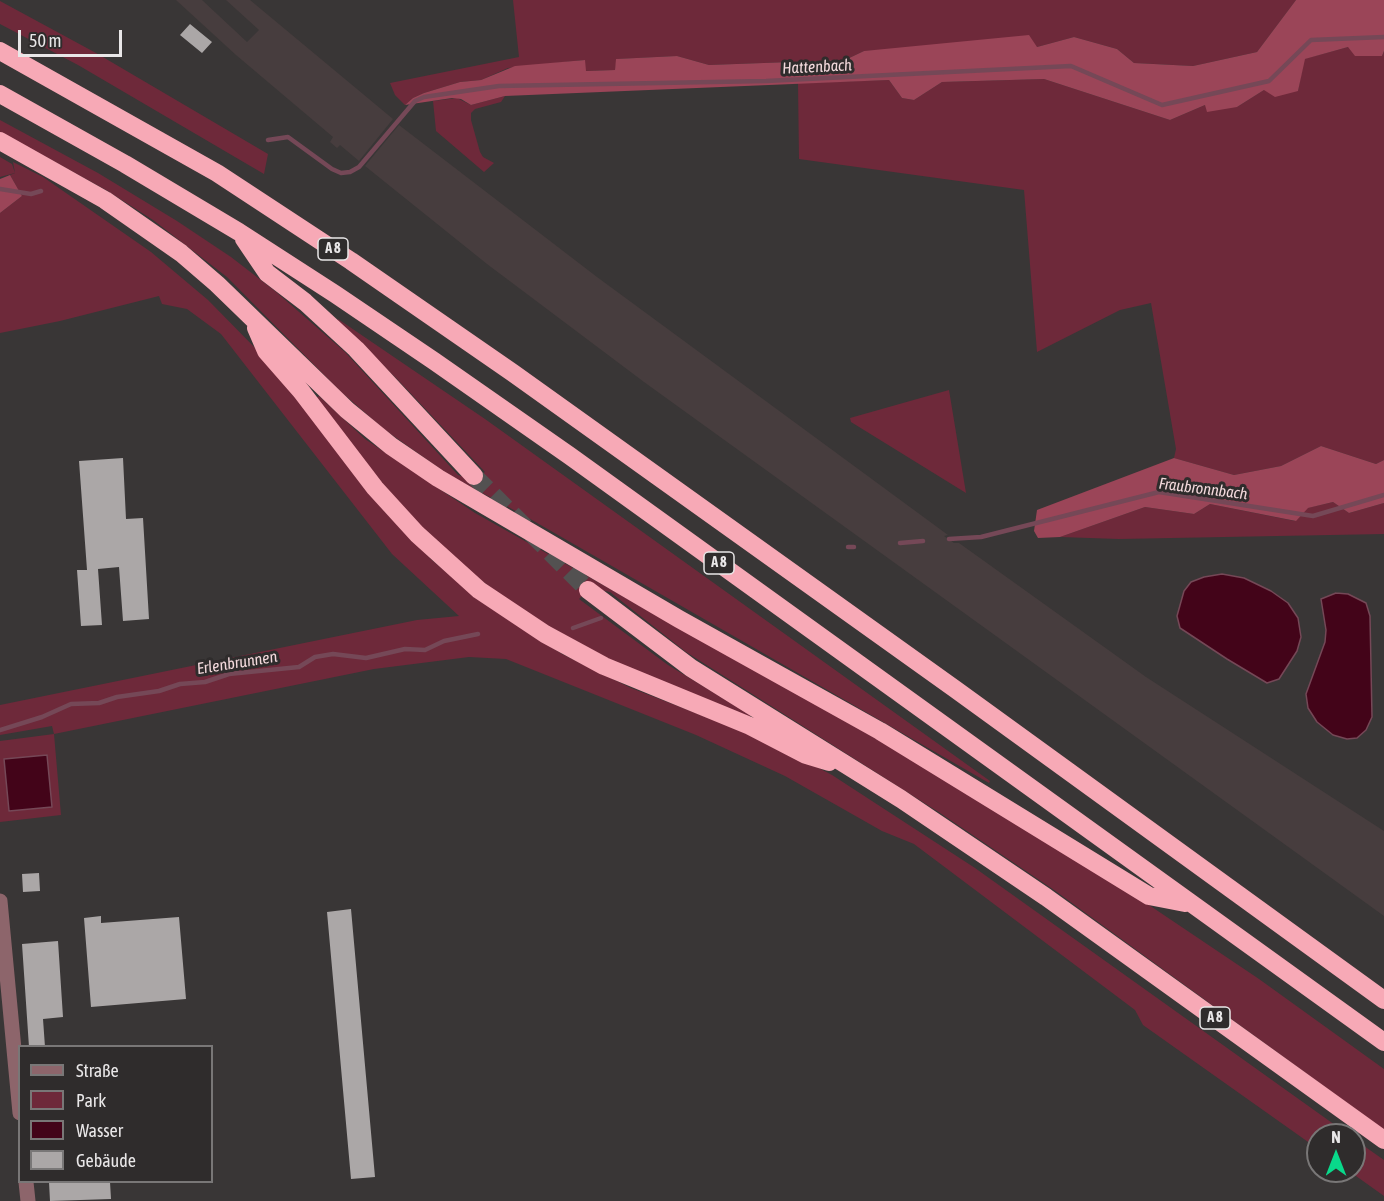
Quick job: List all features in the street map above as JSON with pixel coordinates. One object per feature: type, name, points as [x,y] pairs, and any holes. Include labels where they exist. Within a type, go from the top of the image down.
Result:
[{"type":"highway","name":"A 8","points":[[0,51],[217,173],[351,261],[513,373],[955,689],[1384,1000]]},
{"type":"highway","name":"A 8","points":[[0,94],[125,164],[239,232],[355,307],[560,449],[1384,1042]]},
{"type":"highway","name":"A 8","points":[[0,141],[96,195],[145,226],[181,253],[250,315],[347,410],[391,446],[438,478],[679,619],[880,731],[1149,896],[1192,905]]},
{"type":"highway","name":"A 8","points":[[239,232],[267,273],[304,302],[356,349],[474,476]]},
{"type":"highway","points":[[250,315],[266,351],[301,391],[375,488],[417,534],[479,590],[545,634],[604,666],[750,726],[806,755],[854,769]]},
{"type":"highway","name":"A 8","points":[[588,590],[691,668],[854,769],[1046,897],[1384,1140]]},
{"type":"street","points":[[0,901],[18,1092]]},
{"type":"street","points":[[26,1183],[28,1201]]},
{"type":"shaded area","points":[[176,0],[202,0],[247,42],[259,30],[226,0],[250,0],[393,119],[359,161],[340,145],[337,148],[330,142],[333,137],[236,55]]},
{"type":"shaded area","points":[[1296,0],[1384,0],[1384,51],[1382,56],[1355,56],[1348,47],[1305,59],[1298,91],[1275,97],[1264,90],[1237,107],[1207,112],[1205,105],[1170,120],[1044,79],[942,82],[914,100],[902,98],[889,80],[505,96],[471,105],[461,99],[452,98],[405,105],[424,93],[460,82],[481,80],[515,66],[585,60],[586,71],[615,70],[616,59],[677,56],[709,65],[845,60],[864,51],[1029,35],[1037,47],[1074,37],[1117,49],[1134,63],[1193,66],[1257,52]]},
{"type":"shaded area","points":[[399,125],[597,277],[948,535],[944,536],[954,543],[959,543],[1146,677],[1384,831],[1384,916],[644,382],[487,264],[365,166]]},
{"type":"shaded area","points":[[10,175],[22,196],[0,213],[0,179]]},
{"type":"shaded area","points":[[1321,446],[1376,464],[1384,460],[1384,503],[1349,513],[1333,502],[1308,508],[1296,521],[1210,504],[1194,514],[1145,507],[1060,537],[1038,538],[1034,531],[1037,510],[1174,458],[1234,475],[1281,466]]},
{"type":"green space","points":[[513,0],[1296,0],[1257,52],[1193,66],[1134,63],[1117,49],[1074,37],[1037,47],[864,51],[845,60],[709,65],[677,56],[617,59],[615,70],[585,71],[584,60],[508,68],[481,80],[460,82],[424,93],[405,105],[395,95],[390,83],[519,57]]},
{"type":"green space","points":[[0,1],[96,53],[268,154],[264,174],[78,65],[0,24]]},
{"type":"green space","points":[[1348,47],[1382,56],[1384,51],[1384,460],[1376,464],[1321,446],[1281,466],[1234,475],[1174,458],[1176,449],[1151,303],[1120,310],[1037,352],[1024,190],[799,159],[798,83],[889,80],[902,98],[914,100],[942,82],[1044,79],[1170,120],[1205,105],[1237,107],[1264,90],[1298,91],[1304,59]]},
{"type":"green space","points":[[505,96],[501,102],[475,109],[471,113],[480,152],[483,157],[494,163],[484,172],[436,131],[433,101],[457,98],[471,105]]},
{"type":"green space","points":[[0,120],[98,173],[177,221],[231,257],[275,291],[345,352],[458,475],[465,477],[485,472],[396,378],[338,322],[338,319],[485,419],[990,781],[989,783],[525,516],[449,475],[385,430],[340,391],[227,277],[153,220],[106,190],[0,132]]},
{"type":"green space","points":[[0,157],[12,164],[15,173],[0,177]]},
{"type":"green space","points":[[13,162],[43,177],[151,252],[208,300],[264,357],[385,512],[433,561],[482,602],[562,654],[631,688],[766,740],[832,775],[975,868],[1332,1123],[1306,1123],[1306,1140],[1143,1025],[1135,1010],[914,844],[882,831],[785,776],[696,735],[506,659],[469,657],[374,669],[54,734],[52,726],[0,735],[0,705],[417,620],[459,616],[392,554],[221,334],[187,309],[162,304],[159,296],[60,321],[0,333],[0,213],[22,196],[10,175],[15,173]]},
{"type":"green space","points":[[949,390],[966,493],[851,422],[850,418]]},
{"type":"green space","points":[[319,396],[365,439],[475,513],[929,768],[1091,866],[1259,979],[1384,1069],[1384,1130],[1054,890],[940,813],[686,652],[610,592],[600,590],[584,594],[579,599],[668,665],[751,715],[748,718],[618,664],[521,611],[446,553],[390,494],[316,398]]},
{"type":"green space","points":[[1333,502],[1349,513],[1384,503],[1384,534],[1119,539],[1060,537],[1145,507],[1194,514],[1210,504],[1295,521],[1307,508]]},
{"type":"green space","points":[[54,734],[61,815],[0,822],[0,741]]},
{"type":"green space","points":[[1366,1147],[1384,1160],[1384,1196],[1366,1183]]},
{"type":"water","points":[[1222,574],[1244,578],[1271,591],[1288,603],[1298,618],[1301,637],[1297,651],[1279,679],[1267,683],[1180,628],[1177,616],[1184,591],[1191,582]]},
{"type":"water","points":[[1336,593],[1348,594],[1366,603],[1370,616],[1372,717],[1366,730],[1357,738],[1347,739],[1333,735],[1317,722],[1308,708],[1306,694],[1325,642],[1326,630],[1321,599]]},
{"type":"water","points":[[47,755],[52,807],[9,811],[4,759]]},
{"type":"building","points":[[190,24],[212,42],[202,53],[180,35]]},
{"type":"building","points":[[123,458],[126,519],[143,518],[149,619],[123,621],[119,567],[98,569],[102,625],[81,626],[77,570],[87,570],[79,461]]},
{"type":"building","points":[[39,873],[40,891],[23,892],[22,874]]},
{"type":"building","points":[[351,909],[375,1177],[351,1179],[327,912]]},
{"type":"building","points":[[101,916],[101,923],[179,917],[186,999],[91,1007],[84,918]]},
{"type":"building","points":[[58,941],[63,1017],[43,1019],[45,1045],[29,1045],[22,944]]},
{"type":"building","points":[[49,1183],[110,1183],[111,1199],[50,1201]]},
{"type":"waterway","name":"Hattenbach","points":[[268,140],[288,137],[332,169],[341,173],[350,172],[359,167],[415,101],[424,97],[499,86],[766,81],[1071,66],[1162,105],[1269,81],[1311,40],[1384,37]]},
{"type":"waterway","name":"Hattenbach","points":[[0,189],[31,194],[41,191]]},
{"type":"waterway","name":"Fraubronnbach","points":[[949,539],[981,537],[1159,492],[1313,516],[1384,495]]},
{"type":"waterway","name":"Fraubronnbach","points":[[900,543],[923,541]]},
{"type":"waterway","name":"Fraubronnbach","points":[[848,547],[854,547]]},
{"type":"waterway","name":"Erlenbrunnen","points":[[573,628],[601,618]]},
{"type":"waterway","name":"Erlenbrunnen","points":[[0,730],[42,717],[71,704],[99,703],[117,697],[159,691],[180,684],[205,682],[229,674],[299,667],[315,657],[333,654],[366,658],[405,649],[425,650],[444,641],[478,634]]},
{"type":"tunnel","points":[[474,476],[588,590]]}]
